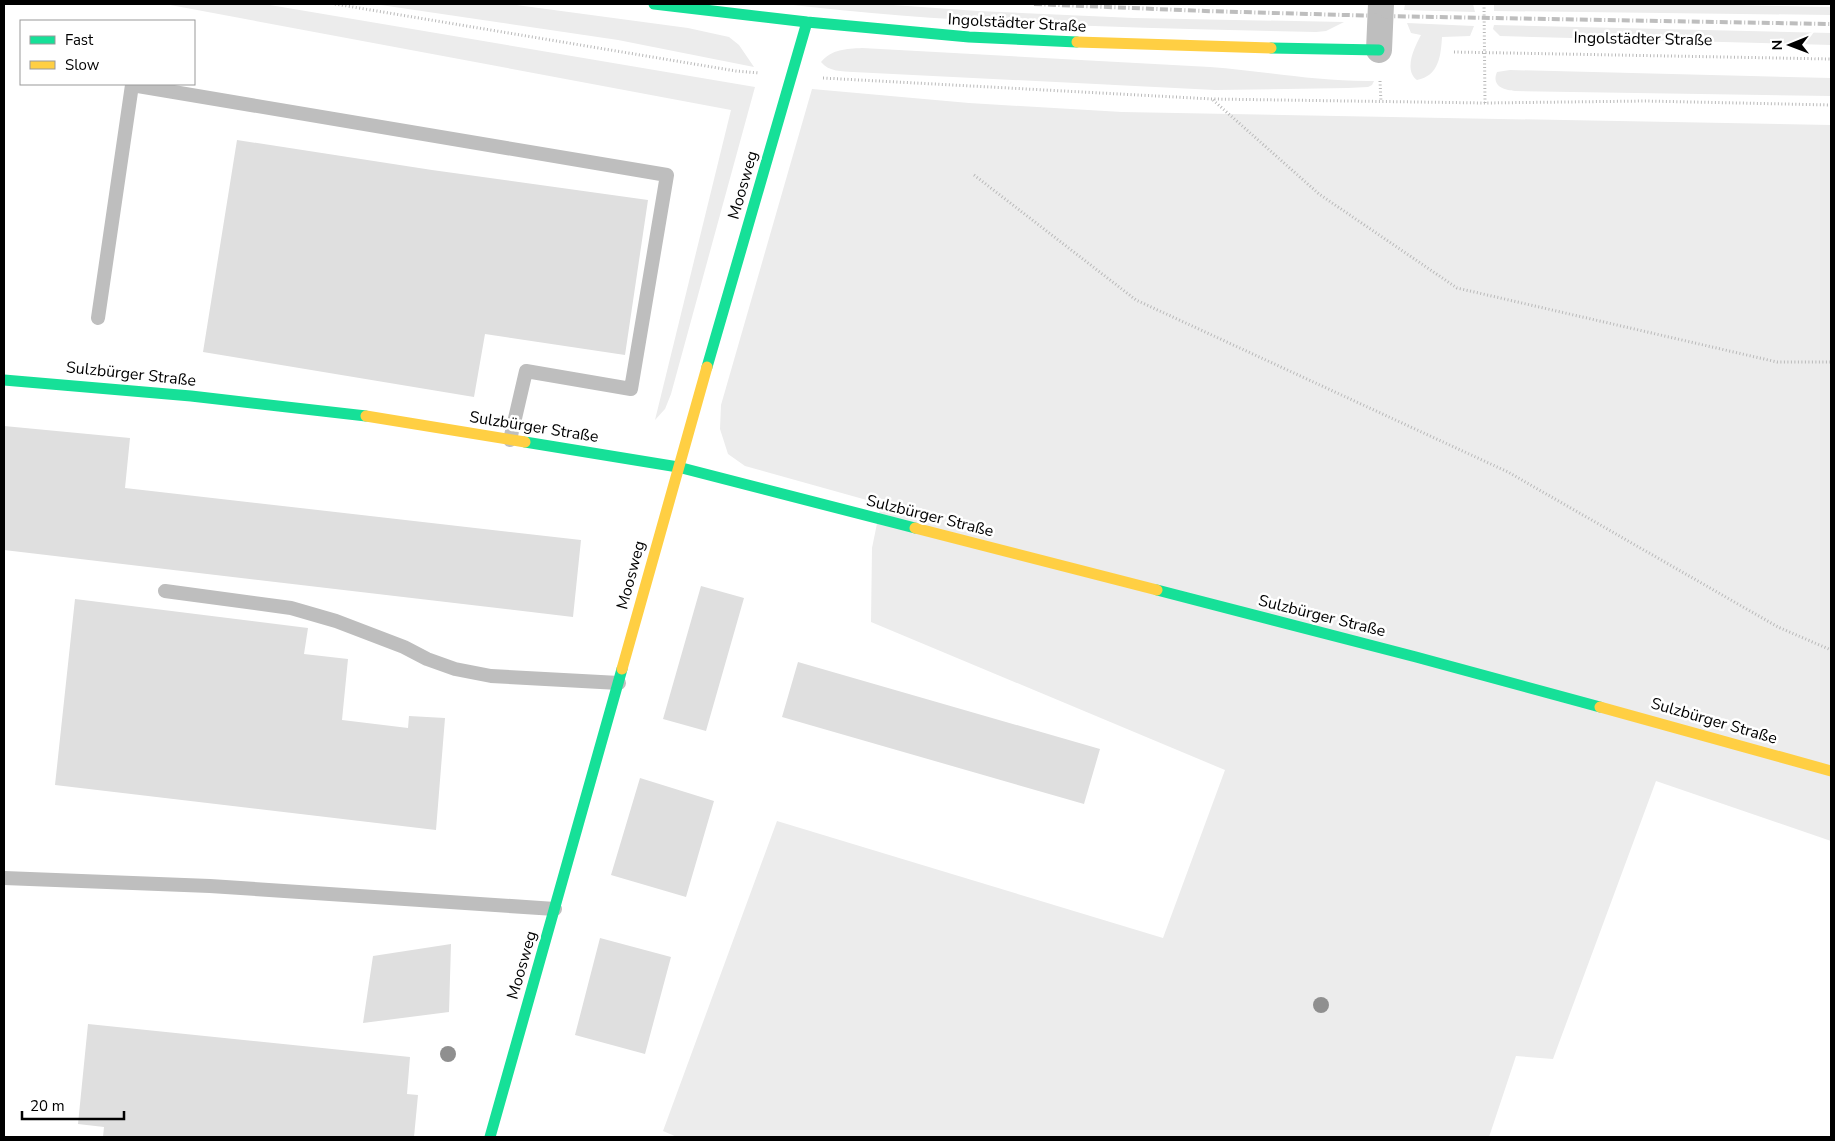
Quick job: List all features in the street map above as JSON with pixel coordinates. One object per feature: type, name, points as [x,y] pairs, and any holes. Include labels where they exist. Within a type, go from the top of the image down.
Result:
[{"type":"street","name":"Ingolstädter Straße","points":[[654,4],[807,22],[968,37],[1052,42],[1379,50]]},
{"type":"street","points":[[1379,50],[1381,4]]},
{"type":"street","name":"Moosweg","points":[[490,1137],[619,683],[678,467],[807,22]]},
{"type":"street","name":"Sulzbürger Straße","points":[[4,380],[181,395],[375,417],[678,467],[1416,657],[1694,732],[1831,772]]},
{"type":"lane","points":[[98,318],[132,85],[666,175],[631,389],[526,371],[510,440]]},
{"type":"lane","points":[[165,591],[291,608],[362,630],[404,647],[427,659],[455,669],[491,676],[619,683]]},
{"type":"lane","points":[[4,878],[210,886],[555,909]]},
{"type":"path","points":[[335,4],[736,71],[791,76],[1212,99],[1485,103],[1646,101],[1831,105]]},
{"type":"path","points":[[1484,4],[1485,103]]},
{"type":"path","name":"Ingolstädter Straße","points":[[1454,52],[1831,59]]},
{"type":"path","points":[[1212,99],[1319,194],[1457,288],[1777,362],[1831,362]]},
{"type":"path","points":[[974,175],[1136,300],[1508,472],[1778,627],[1831,650]]},
{"type":"shaded area","points":[[165,4],[264,4],[755,87],[671,394],[665,409],[655,420],[731,110]]},
{"type":"shaded area","points":[[374,4],[509,4],[688,28],[729,37],[739,45],[754,67],[618,40]]},
{"type":"shaded area","points":[[784,4],[879,4],[978,11],[1134,18],[1344,22],[1326,31],[1316,32],[1117,27],[917,17]]},
{"type":"shaded area","points":[[1405,4],[1473,4],[1475,12],[1404,10]]},
{"type":"shaded area","points":[[1494,4],[1686,4],[1831,7],[1831,15],[1494,11]]},
{"type":"shaded area","points":[[1407,23],[1474,26],[1470,36],[1442,37],[1441,51],[1437,64],[1430,74],[1417,80],[1413,76],[1411,64],[1413,51],[1421,35],[1411,33]]},
{"type":"shaded area","points":[[1494,25],[1831,33],[1831,45],[1500,36],[1493,29]]},
{"type":"shaded area","points":[[862,48],[1210,67],[1312,78],[1374,81],[1368,87],[1215,90],[844,71],[828,68],[821,62],[835,52],[845,49]]},
{"type":"shaded area","points":[[1510,70],[1831,78],[1831,96],[1515,91],[1503,88],[1496,81],[1497,72]]},
{"type":"shaded area","points":[[812,89],[969,103],[1122,112],[1831,125],[1831,841],[1656,781],[1553,1059],[1516,1056],[1489,1137],[677,1137],[663,1131],[777,821],[1163,938],[1225,770],[871,622],[872,548],[881,504],[745,466],[728,454],[720,429],[721,405]]},
{"type":"building","points":[[237,140],[432,170],[648,200],[625,355],[485,334],[474,397],[203,352]]},
{"type":"building","points":[[4,426],[130,438],[125,488],[581,540],[573,617],[4,550]]},
{"type":"building","points":[[701,586],[744,598],[706,731],[663,719]]},
{"type":"building","points":[[75,599],[308,628],[304,654],[348,659],[342,720],[408,728],[409,716],[445,718],[436,830],[55,785]]},
{"type":"building","points":[[798,662],[1100,749],[1084,804],[782,717]]},
{"type":"building","points":[[640,778],[714,801],[686,897],[611,875]]},
{"type":"building","points":[[600,938],[671,957],[645,1054],[575,1035]]},
{"type":"building","points":[[451,944],[449,1012],[363,1023],[373,956]]},
{"type":"building","points":[[88,1024],[410,1057],[407,1094],[418,1095],[414,1137],[103,1137],[104,1127],[78,1124]]},
{"type":"railway","points":[[1034,4],[1381,16],[1831,24]]},
{"type":"traffic: fast","points":[[654,4],[807,22],[969,37],[1077,42]]},
{"type":"traffic: fast","points":[[707,367],[807,22]]},
{"type":"traffic: fast","points":[[1271,48],[1379,50]]},
{"type":"traffic: fast","points":[[4,380],[191,396],[366,416]]},
{"type":"traffic: fast","points":[[525,442],[678,467],[915,528]]},
{"type":"traffic: fast","points":[[1157,590],[1600,707]]},
{"type":"traffic: fast","points":[[490,1137],[622,669]]},
{"type":"traffic: slow","points":[[1077,42],[1271,48]]},
{"type":"traffic: slow","points":[[622,669],[707,367]]},
{"type":"traffic: slow","points":[[366,416],[525,442]]},
{"type":"traffic: slow","points":[[915,528],[1157,590]]},
{"type":"traffic: slow","points":[[1600,707],[1831,771]]}]
